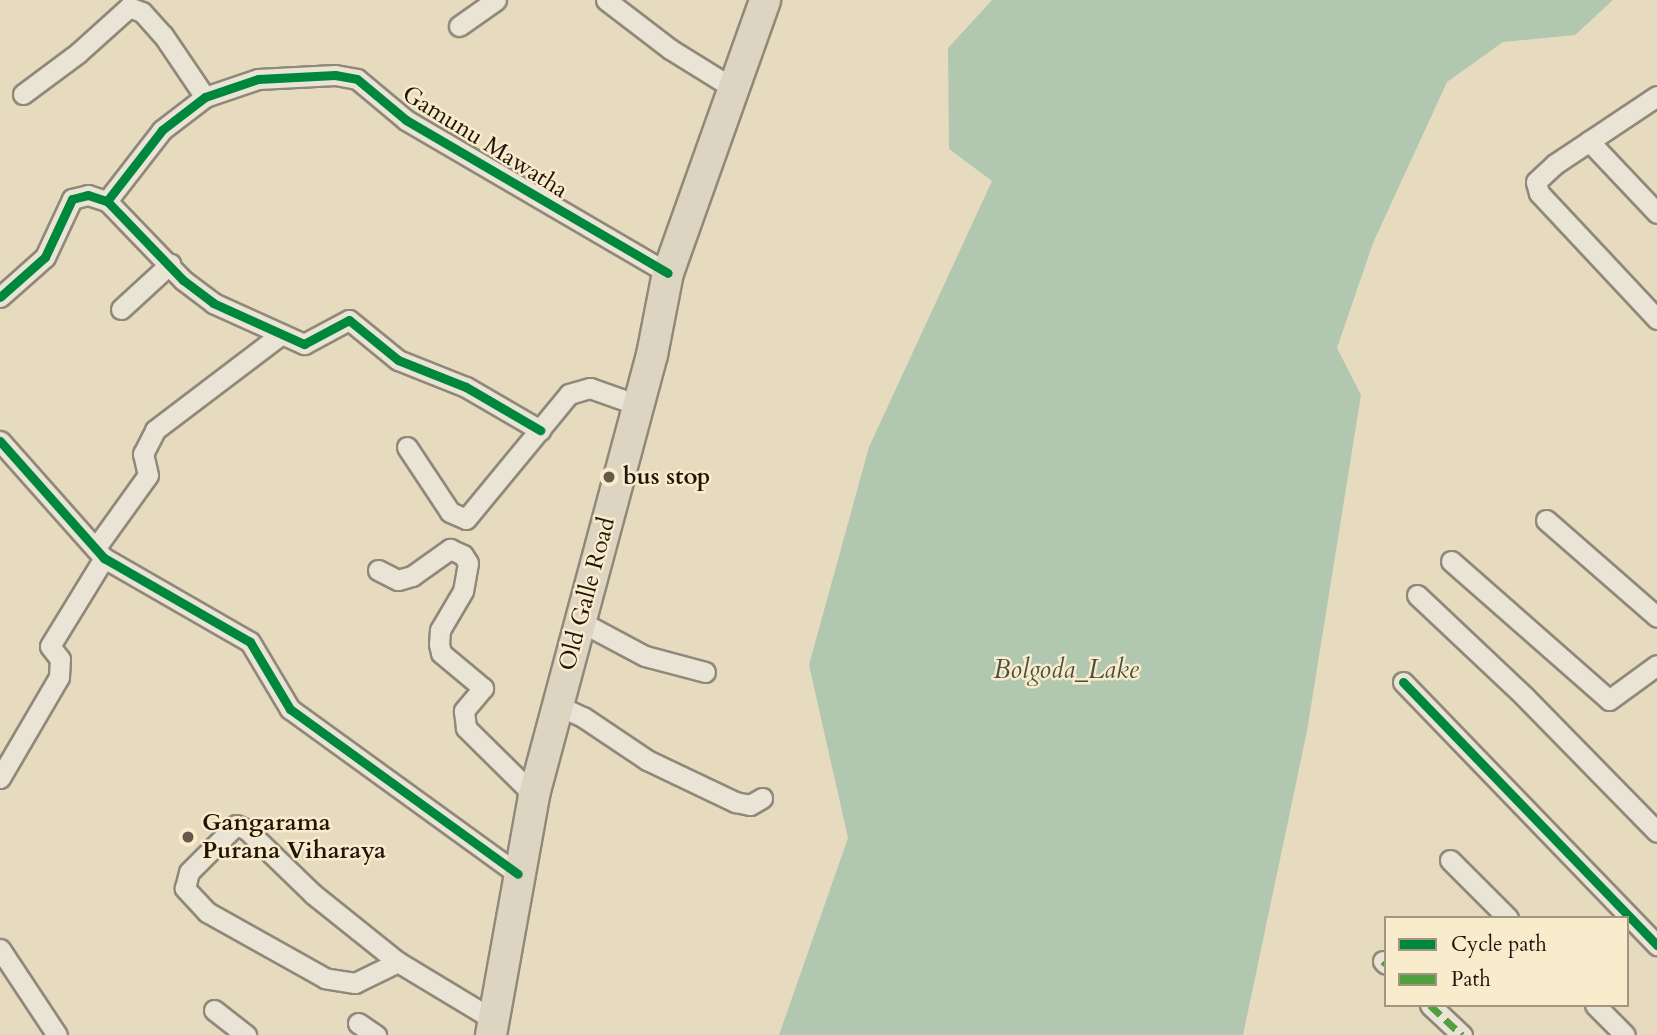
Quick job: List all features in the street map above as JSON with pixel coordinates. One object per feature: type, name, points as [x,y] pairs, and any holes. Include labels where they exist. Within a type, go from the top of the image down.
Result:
[{"type":"highway","name":"Old Galle Road","points":[[493,1027],[534,795],[638,405],[668,273],[765,0]]},
{"type":"street","points":[[459,26],[496,0]]},
{"type":"street","points":[[606,0],[670,49],[733,88]]},
{"type":"street","points":[[23,94],[78,53],[129,6],[142,12],[163,35],[205,97]]},
{"type":"street","name":"Gamunu Mawatha","points":[[107,201],[162,130],[205,97],[258,79],[335,75],[357,79],[406,120],[668,273]]},
{"type":"street","points":[[1657,96],[1589,141],[1536,182],[1539,193],[1657,319]]},
{"type":"street","points":[[1589,141],[1657,213]]},
{"type":"street","points":[[0,297],[45,257],[72,199],[88,195],[107,201],[213,303],[304,344],[349,320],[398,360],[466,387],[540,430]]},
{"type":"street","points":[[121,309],[170,264]]},
{"type":"street","points":[[0,779],[59,677],[60,659],[50,646],[101,552],[148,475],[143,454],[155,430],[280,335]]},
{"type":"street","points":[[458,519],[466,519],[487,499],[569,394],[580,389],[638,405]]},
{"type":"street","points":[[0,441],[101,552],[250,642],[290,709],[518,874]]},
{"type":"street","points":[[407,447],[458,519]]},
{"type":"street","points":[[450,550],[448,539],[458,519]]},
{"type":"street","points":[[1546,520],[1657,617]]},
{"type":"street","points":[[378,570],[391,579],[405,578],[456,549],[468,563],[457,604],[440,630],[441,653],[483,688],[464,711],[466,728],[534,795]]},
{"type":"street","points":[[1451,561],[1609,700],[1657,665]]},
{"type":"street","points":[[1417,595],[1524,696],[1657,832]]},
{"type":"street","points":[[581,622],[645,656],[705,672]]},
{"type":"street","points":[[1403,682],[1657,945]]},
{"type":"street","points":[[557,705],[583,717],[647,760],[735,802],[750,806],[762,798]]},
{"type":"street","points":[[398,962],[355,984],[325,978],[207,912],[185,888],[189,872],[236,825],[398,962],[493,1027]]},
{"type":"street","points":[[1450,860],[1506,916]]},
{"type":"street","points":[[0,949],[22,988],[54,1033]]},
{"type":"street","points":[[1432,1007],[1462,1035]]},
{"type":"street","points":[[1597,1007],[1625,1035]]},
{"type":"street","points":[[214,1010],[246,1035]]},
{"type":"street","points":[[358,1023],[376,1035]]},
{"type":"water","name":"Bolgoda_Lake","points":[[992,0],[1613,0],[1575,35],[1503,42],[1447,82],[1373,243],[1337,348],[1361,395],[1307,731],[1243,1035],[779,1035],[848,838],[809,665],[869,447],[992,181],[949,149],[948,48]]},
{"type":"marked path","points":[[1432,1007],[1462,1035]]},
{"type":"cycle path","points":[[0,297],[45,257],[72,199],[88,195],[107,201],[162,130],[205,97],[258,79],[335,75],[357,79],[406,120],[668,273]]},
{"type":"cycle path","points":[[107,201],[183,280],[213,303],[304,344],[349,320],[398,360],[466,387],[540,430]]},
{"type":"cycle path","points":[[0,441],[104,558],[250,642],[290,709],[518,874]]},
{"type":"cycle path","points":[[1403,682],[1629,916]]},
{"type":"cycle path","points":[[1629,916],[1657,945]]},
{"type":"place","name":"bus stop","points":[[609,477]]},
{"type":"place","name":"Gangarama Purana Viharaya","points":[[188,837]]}]
